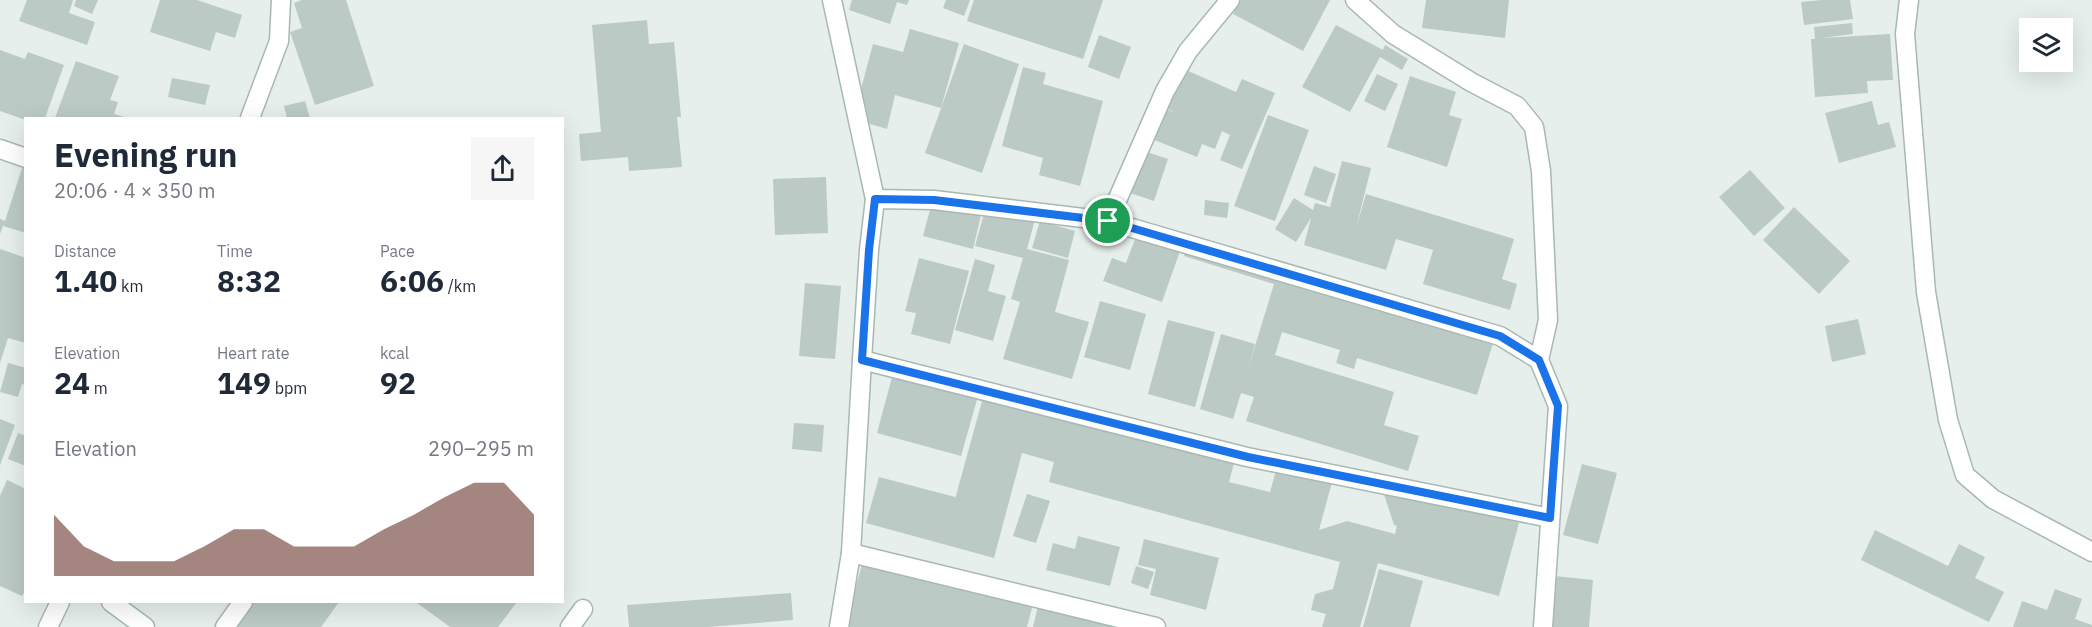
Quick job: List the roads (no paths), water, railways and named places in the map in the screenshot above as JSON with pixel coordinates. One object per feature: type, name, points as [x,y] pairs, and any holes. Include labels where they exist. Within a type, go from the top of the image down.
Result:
[{"type":"street","points":[[250,117],[279,41],[281,0]]},
{"type":"street","points":[[832,0],[875,199],[869,250],[851,553],[839,627]]},
{"type":"street","points":[[1108,221],[1165,92],[1188,51],[1230,0]]},
{"type":"street","points":[[1355,0],[1393,34],[1471,82],[1517,106],[1534,127],[1541,171],[1548,320],[1539,360],[1558,406],[1543,627]]},
{"type":"street","points":[[1909,0],[1905,34],[1926,292],[1948,420],[1965,475],[1993,499],[2092,552]]},
{"type":"street","points":[[0,148],[24,157]]},
{"type":"street","points":[[875,199],[934,200],[1108,221],[1500,336],[1539,360]]},
{"type":"street","points":[[862,360],[1248,457],[1550,518]]},
{"type":"street","points":[[851,553],[1156,627]]},
{"type":"street","points":[[48,627],[60,603]]},
{"type":"street","points":[[112,603],[146,627]]},
{"type":"street","points":[[225,627],[242,603]]},
{"type":"street","points":[[570,627],[583,609]]}]
